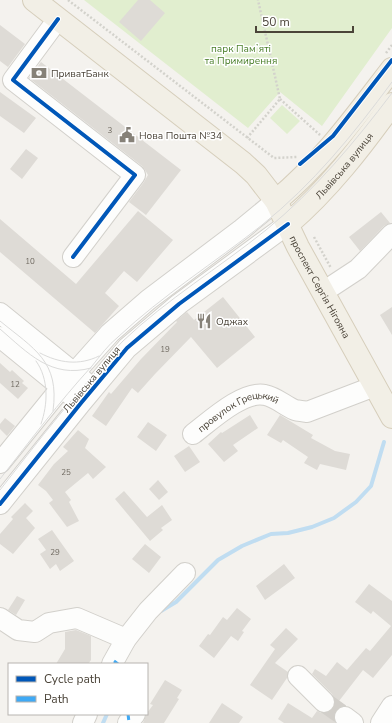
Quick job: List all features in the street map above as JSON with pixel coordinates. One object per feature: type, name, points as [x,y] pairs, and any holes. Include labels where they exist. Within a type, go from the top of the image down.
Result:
[{"type":"main road","name":"проспект Сергія Нігояна","points":[[34,0],[63,9],[256,175],[276,201],[298,247],[392,417]]},
{"type":"main road","name":"Львівська вулиця","points":[[276,201],[298,183],[338,139],[387,63]]},
{"type":"main road","name":"Львівська вулиця","points":[[288,224],[306,209],[360,149],[392,104]]},
{"type":"street","points":[[63,9],[7,75],[135,174],[73,258]]},
{"type":"street","name":"Львівська вулиця","points":[[0,463],[61,388],[110,333],[148,300],[276,201]]},
{"type":"street","name":"Львівська вулиця","points":[[0,504],[80,403],[128,348],[163,317],[288,224]]},
{"type":"street","points":[[323,292],[358,269],[392,234]]},
{"type":"street","points":[[0,313],[93,388]]},
{"type":"street","points":[[0,337],[80,403]]},
{"type":"street","name":"провулок Грецький","points":[[192,434],[240,399],[252,395],[264,395],[278,400],[297,410],[307,412],[375,386]]},
{"type":"street","points":[[113,663],[126,639],[148,611],[185,573]]},
{"type":"street","points":[[0,618],[18,630],[35,632],[49,623],[77,618],[126,639]]},
{"type":"street","points":[[298,676],[324,702]]},
{"type":"street","points":[[381,723],[392,706]]},
{"type":"street","points":[[128,723],[134,715]]},
{"type":"path","points":[[258,0],[280,99],[321,136],[316,141]]},
{"type":"path","points":[[63,9],[274,158],[299,157]]},
{"type":"path","points":[[387,63],[392,45]]},
{"type":"path","points":[[247,138],[280,99]]},
{"type":"green space","name":"парк Памʼяті та Примирення","points":[[84,0],[392,0],[392,28],[322,126],[280,92],[248,128]]},
{"type":"green space","points":[[282,105],[300,121],[287,134],[270,118]]},
{"type":"building","points":[[138,0],[150,0],[165,13],[141,41],[119,22]]},
{"type":"building","points":[[0,25],[25,44],[8,67],[0,61]]},
{"type":"building","points":[[41,62],[181,170],[146,215],[129,202],[148,175],[145,170],[142,166],[29,78]]},
{"type":"building","points":[[0,92],[36,118],[24,133],[0,116]]},
{"type":"building","points":[[26,149],[38,158],[22,179],[10,169]]},
{"type":"building","points":[[138,211],[173,240],[137,282],[124,271],[105,293],[119,306],[95,333],[0,252],[0,219],[76,284]]},
{"type":"building","points":[[381,212],[390,223],[384,226],[360,251],[349,237]]},
{"type":"building","points":[[223,297],[255,337],[217,368],[191,337],[138,393],[132,388],[106,426],[92,416],[109,392],[111,394],[141,359],[177,322],[176,321],[187,312],[194,320]]},
{"type":"building","points":[[392,307],[392,335],[380,315]]},
{"type":"building","points":[[0,363],[10,372],[12,370],[24,381],[22,383],[28,388],[18,399],[0,383]]},
{"type":"building","points":[[250,415],[258,428],[233,445],[238,451],[224,462],[208,444],[221,432],[222,433]]},
{"type":"building","points":[[280,415],[313,435],[311,438],[335,451],[350,454],[346,470],[320,464],[317,470],[304,463],[308,457],[283,440],[281,443],[267,435]]},
{"type":"building","points":[[5,418],[15,426],[7,436],[0,429],[0,424]]},
{"type":"building","points":[[148,422],[167,435],[156,451],[137,437]]},
{"type":"building","points":[[78,430],[89,439],[85,448],[106,467],[93,479],[88,473],[65,492],[71,500],[69,502],[79,521],[67,527],[49,503],[53,500],[46,491],[38,485],[54,464],[68,451],[63,447]]},
{"type":"building","points":[[189,446],[200,462],[185,472],[174,456]]},
{"type":"building","points":[[158,480],[168,492],[159,500],[149,489]]},
{"type":"building","points":[[124,491],[147,517],[162,505],[172,520],[161,528],[163,530],[150,541],[115,499]]},
{"type":"building","points":[[25,503],[33,511],[26,518],[35,528],[13,554],[0,544],[0,534],[13,519],[11,517]]},
{"type":"building","points":[[52,530],[74,561],[60,571],[56,564],[50,569],[40,554],[46,550],[38,539]]},
{"type":"building","points":[[145,544],[161,557],[149,573],[132,559]]},
{"type":"building","points":[[284,564],[295,578],[265,600],[256,586]]},
{"type":"building","points":[[369,584],[392,601],[392,655],[373,678],[363,670],[339,701],[346,706],[340,707],[336,710],[334,716],[336,723],[284,723],[278,719],[288,703],[312,718],[317,711],[327,713],[332,710],[335,705],[335,699],[312,674],[315,669],[326,676],[337,662],[347,670],[366,648],[370,651],[391,626],[373,611],[371,614],[355,602]]},
{"type":"building","points":[[17,596],[25,600],[16,615],[8,610]]},
{"type":"building","points":[[237,608],[251,619],[242,631],[244,632],[238,641],[231,636],[214,658],[199,646],[208,634],[210,635],[223,617],[227,620]]},
{"type":"building","points":[[286,628],[298,639],[275,663],[288,672],[287,678],[272,700],[250,685],[275,649],[270,645]]},
{"type":"building","points":[[76,630],[91,636],[91,660],[89,663],[57,663],[65,649],[65,632]]},
{"type":"building","points":[[165,680],[182,690],[177,698],[179,699],[164,723],[143,723],[153,705],[150,704]]},
{"type":"building","points":[[222,703],[243,717],[239,723],[209,723]]},
{"type":"waterway","points":[[161,611],[176,602],[218,560],[242,546],[271,534],[288,533],[312,527],[334,518],[356,502],[371,486],[384,442]]},
{"type":"waterway","points":[[103,723],[107,715]]},
{"type":"tunnel","points":[[324,702],[345,717]]},
{"type":"tram line","points":[[0,479],[56,408],[104,351],[153,307],[244,239],[281,209],[332,158],[392,82]]},
{"type":"tram line","points":[[0,490],[66,407],[123,341],[157,311],[248,244],[284,215],[333,165],[392,93]]},
{"type":"tram line","points":[[0,321],[34,349],[48,368],[54,394],[53,411]]},
{"type":"tram line","points":[[0,329],[20,347],[41,362],[52,367],[64,370],[91,368]]},
{"type":"tram line","points":[[40,353],[54,359],[69,362],[84,361],[99,356]]},
{"type":"tram line","points":[[36,361],[43,376],[46,392],[45,408],[41,424]]},
{"type":"marked path","points":[[128,715],[129,722]]},
{"type":"cycle path","points":[[58,19],[13,80],[135,175],[73,257]]},
{"type":"cycle path","points":[[300,164],[333,136],[392,60]]},
{"type":"cycle path","points":[[0,504],[127,348],[179,304],[288,224]]},
{"type":"place","name":"ПриватБанк","points":[[39,73]]},
{"type":"place","name":"Нова Пошта №34","points":[[127,135]]},
{"type":"place","name":"Оджах","points":[[204,321]]}]
